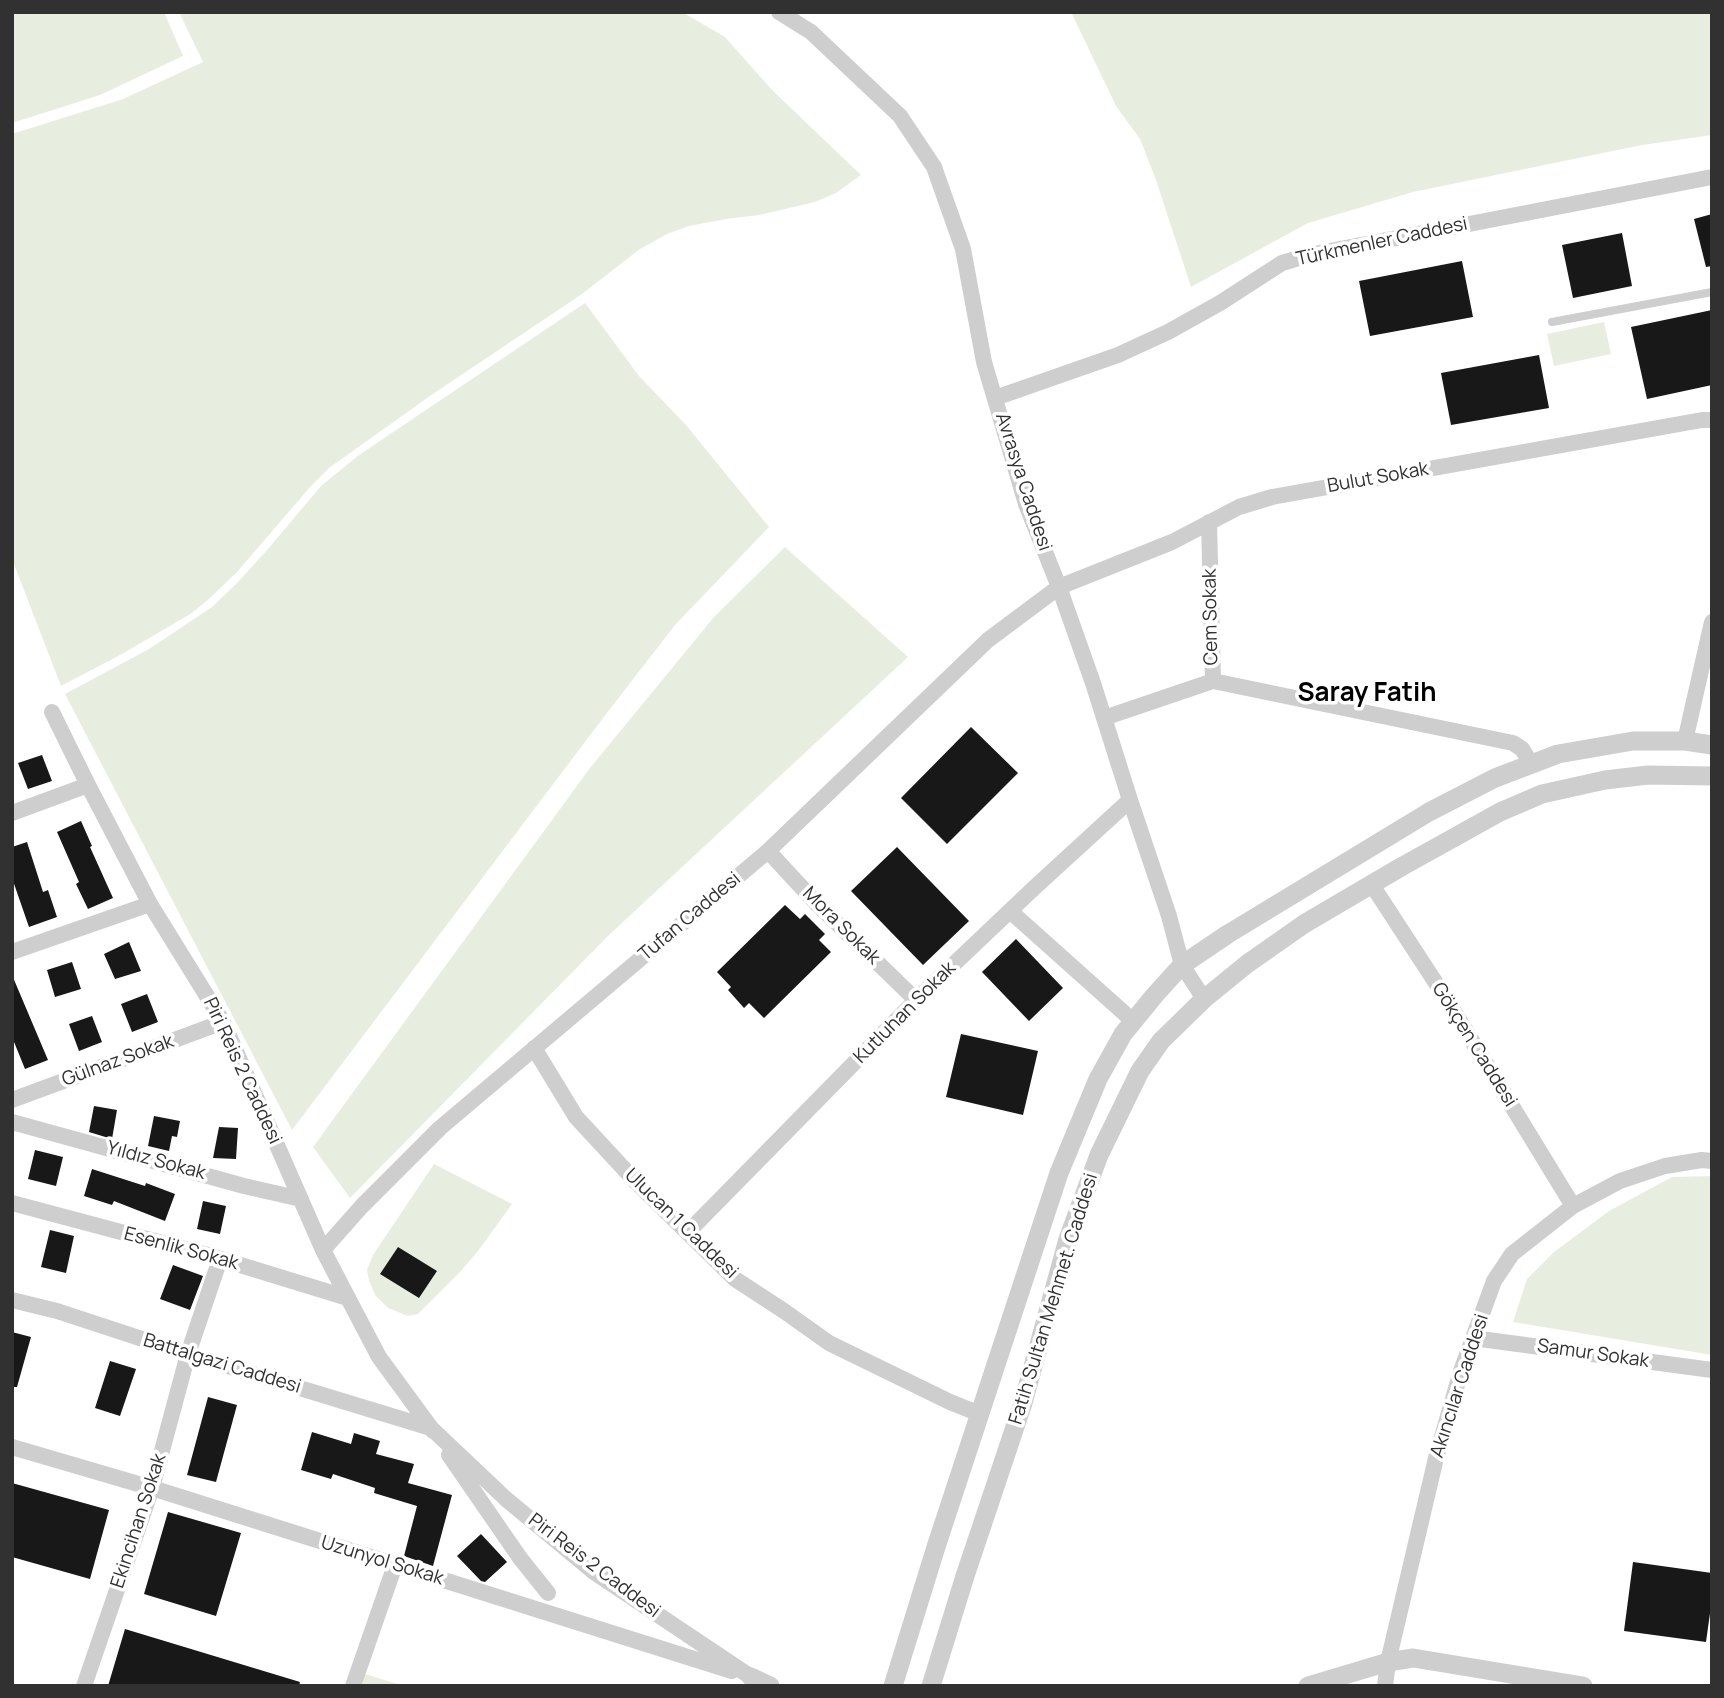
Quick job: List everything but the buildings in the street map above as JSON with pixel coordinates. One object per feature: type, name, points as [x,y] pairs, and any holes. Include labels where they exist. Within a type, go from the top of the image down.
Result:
[{"type":"street","name":"Avrasya Caddesi","points":[[779,12],[811,32],[900,116],[934,167],[963,249],[984,362],[1026,504],[1059,587],[1104,718],[1169,916],[1182,965],[1204,999]]},
{"type":"street","name":"Türkmenler Caddesi","points":[[995,398],[1118,355],[1168,332],[1220,303],[1282,263],[1300,257],[1712,177]]},
{"type":"street","name":"Bulut Sokak","points":[[1059,587],[1172,542],[1239,507],[1272,496],[1712,420]]},
{"type":"street","name":"Cem Sokak","points":[[1104,718],[1213,681],[1209,522]]},
{"type":"street","name":"Tufan Caddesi","points":[[323,1250],[362,1206],[440,1128],[768,851],[988,640],[1059,587]]},
{"type":"street","points":[[1685,741],[1712,622]]},
{"type":"street","points":[[1213,681],[1513,743],[1522,749],[1529,765]]},
{"type":"street","name":"Piri Reis 2 Caddesi","points":[[52,712],[150,904],[223,1022],[323,1250],[379,1357],[520,1558],[548,1592]]},
{"type":"street","name":"Fatih Sultan Mehmet. Caddesi","points":[[892,1686],[1059,1173],[1098,1079],[1133,1021],[1182,965],[1228,934],[1429,812],[1495,778],[1558,754],[1633,741],[1685,741],[1712,745]]},
{"type":"street","name":"Fatih Sultan Mehmet. Caddesi","points":[[930,1686],[1023,1404],[1068,1239],[1099,1155],[1140,1072],[1161,1041],[1204,999],[1247,964],[1304,924],[1500,812],[1542,794],[1605,780],[1648,775],[1712,776]]},
{"type":"street","points":[[12,813],[88,785]]},
{"type":"street","name":"Kutluhan Sokak","points":[[688,1232],[916,1000],[1130,800]]},
{"type":"street","name":"Mora Sokak","points":[[768,851],[818,905],[916,1000]]},
{"type":"street","name":"Gökçen Caddesi","points":[[1371,885],[1447,1000],[1573,1206]]},
{"type":"street","points":[[12,952],[150,904]]},
{"type":"street","points":[[1010,911],[1133,1021]]},
{"type":"street","name":"Gülnaz Sokak","points":[[12,1100],[223,1022]]},
{"type":"street","name":"Ulucan 1 Caddesi","points":[[534,1048],[576,1117],[638,1184],[735,1279],[829,1343],[980,1414]]},
{"type":"street","name":"Yıldız Sokak","points":[[12,1122],[244,1186],[301,1199]]},
{"type":"street","name":"Akıncılar Caddesi","points":[[1385,1686],[1388,1662],[1436,1458],[1461,1371],[1494,1281],[1512,1254],[1573,1206],[1620,1181],[1665,1166],[1712,1161]]},
{"type":"street","name":"Esenlik Sokak","points":[[12,1203],[220,1259],[348,1298]]},
{"type":"street","name":"Ekincihan Sokak","points":[[84,1686],[152,1488],[188,1354],[220,1259]]},
{"type":"street","name":"Battalgazi Caddesi","points":[[12,1300],[57,1311],[431,1428]]},
{"type":"street","name":"Samur Sokak","points":[[1474,1338],[1712,1370]]},
{"type":"street","name":"Piri Reis 2 Caddesi","points":[[431,1428],[506,1499],[594,1572],[751,1677],[770,1686]]},
{"type":"street","name":"Uzunyol Sokak","points":[[12,1447],[152,1488],[751,1677]]},
{"type":"street","points":[[353,1686],[395,1565]]},
{"type":"street","points":[[1308,1686],[1388,1662],[1413,1658],[1583,1686]]},
{"type":"lane","points":[[1552,321],[1712,292]]},
{"type":"green space","points":[[12,12],[164,12],[183,56],[100,95],[12,123]]},
{"type":"green space","points":[[179,12],[682,12],[725,37],[772,90],[861,175],[836,193],[815,202],[759,215],[689,226],[667,234],[640,249],[582,294],[329,468],[237,572],[192,613],[61,686],[12,559],[12,134],[123,99],[203,62]]},
{"type":"green space","points":[[1071,12],[1712,12],[1712,135],[1642,145],[1413,192],[1308,223],[1191,287],[1140,139],[1116,106]]},
{"type":"green space","points":[[585,303],[639,376],[686,425],[769,527],[675,625],[292,1130],[65,694],[149,649],[212,607],[268,549],[321,486],[359,455]]},
{"type":"green space","points":[[1604,322],[1611,354],[1554,366],[1547,334]]},
{"type":"green space","points":[[785,547],[908,657],[609,935],[350,1198],[313,1147],[590,768],[714,617]]},
{"type":"green space","points":[[434,1164],[512,1204],[461,1271],[418,1314],[408,1316],[388,1308],[375,1295],[367,1270],[373,1255]]},
{"type":"green space","points":[[1712,1176],[1712,1355],[1513,1322],[1527,1279],[1554,1252],[1609,1211],[1672,1177]]},
{"type":"green space","points":[[365,1674],[404,1686],[362,1686]]},
{"type":"district","name":"Saray Fatih","points":[[1367,694]]}]
